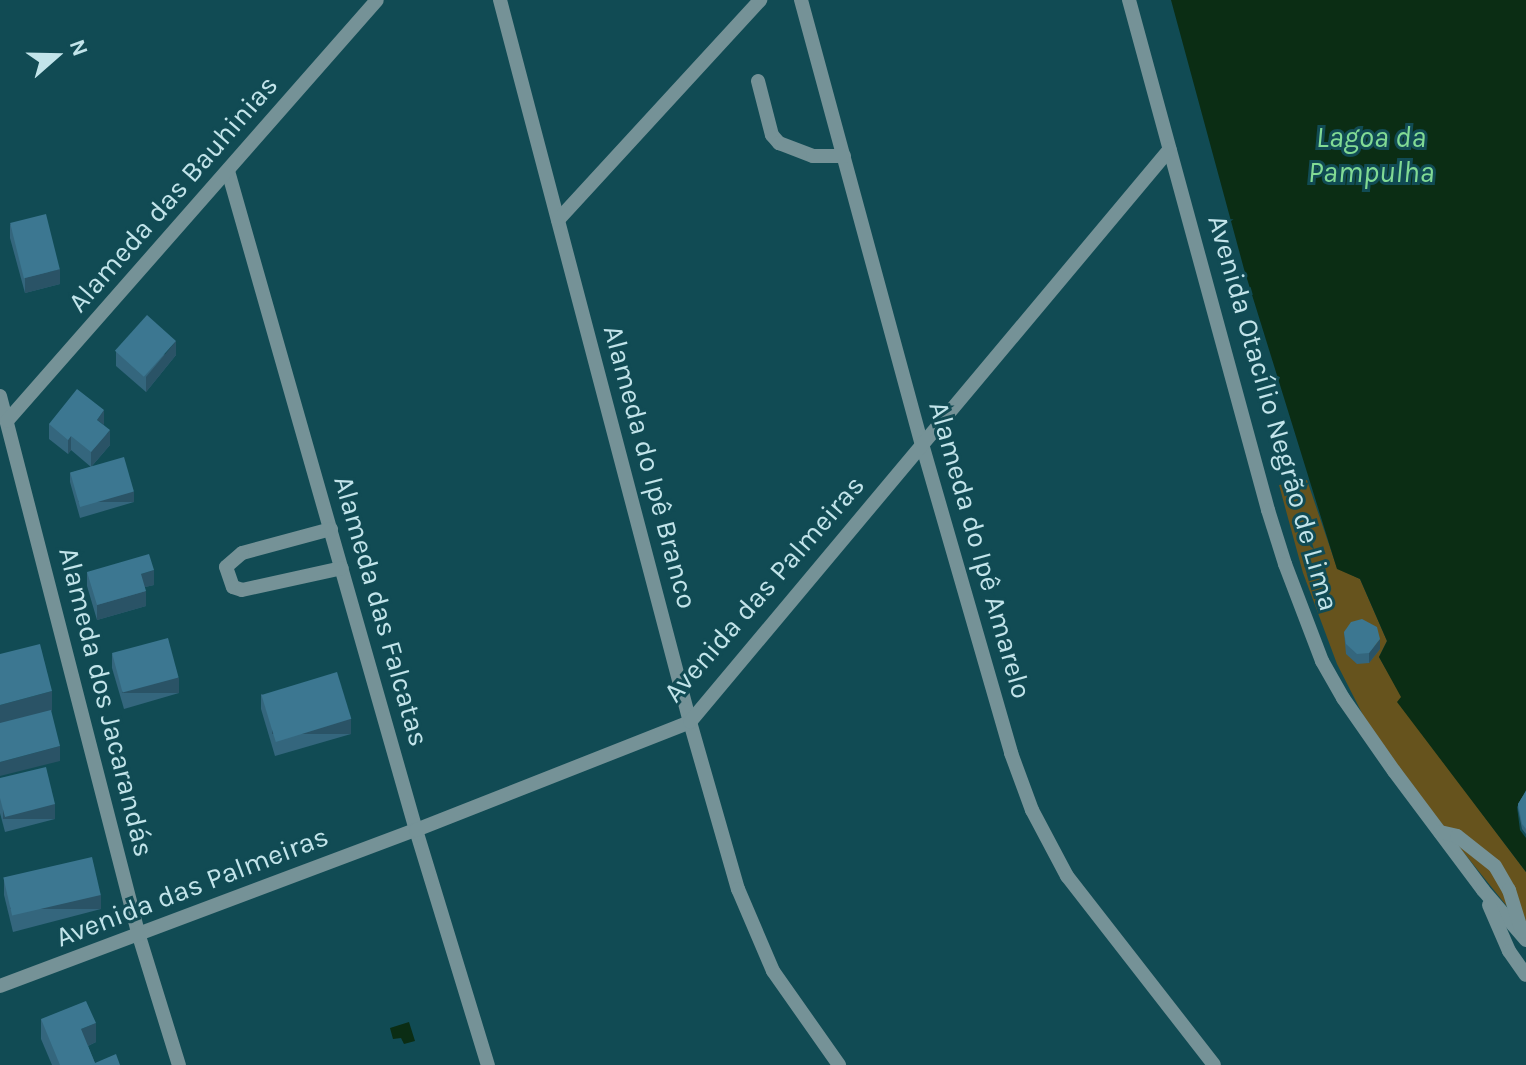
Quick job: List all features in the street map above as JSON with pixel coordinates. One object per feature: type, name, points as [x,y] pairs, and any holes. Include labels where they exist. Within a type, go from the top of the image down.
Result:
[{"type":"street","name":"Alameda das Bauhinias","points":[[7,421],[377,0]]},
{"type":"street","name":"Alameda do Ipê Branco","points":[[500,0],[690,722],[738,889],[756,935],[788,997],[839,1065]]},
{"type":"street","points":[[558,220],[760,0]]},
{"type":"street","name":"Alameda do Ipê Amarelo","points":[[801,0],[922,444],[1011,753],[1043,834],[1067,876],[1107,932],[1214,1065]]},
{"type":"street","name":"Avenida Otacílio Negrão de Lima","points":[[1129,0],[1268,510],[1306,621],[1343,698],[1483,890],[1524,938]]},
{"type":"street","points":[[758,81],[772,135],[779,143],[813,156],[844,156]]},
{"type":"street","name":"Avenida das Palmeiras","points":[[0,986],[139,936],[690,722],[1170,149]]},
{"type":"street","name":"Alameda das Falcatas","points":[[228,171],[416,830],[488,1065]]},
{"type":"street","name":"Alameda dos Jacarandás","points":[[0,396],[139,936],[179,1065]]},
{"type":"street","points":[[331,529],[242,553],[226,567],[233,587],[242,590],[342,568]]},
{"type":"street","points":[[1440,832],[1468,843],[1495,866],[1509,890],[1524,938]]},
{"type":"street","name":"Avenida Otacílio Negrão de Lima","points":[[1483,890],[1509,951],[1526,975]]},
{"type":"shaded area","points":[[1307,480],[1337,568],[1360,579],[1387,641],[1379,657],[1402,697],[1398,702],[1526,872],[1526,930],[1423,802],[1364,717],[1337,664],[1303,573],[1279,485]]},
{"type":"water","name":"Lagoa da Pampulha","points":[[1171,0],[1526,0],[1526,790],[1517,807],[1520,830],[1526,838],[1526,872],[1397,702],[1401,697],[1379,657],[1387,641],[1360,579],[1337,569],[1244,269]]},
{"type":"water","points":[[409,1022],[415,1041],[404,1044],[401,1038],[393,1039],[390,1028]]},
{"type":"building","points":[[46,214],[60,269],[24,278],[10,223]]},
{"type":"building","points":[[147,315],[176,341],[144,377],[115,351]]},
{"type":"building","points":[[77,389],[104,410],[97,420],[110,430],[91,452],[71,436],[68,440],[49,424]]},
{"type":"building","points":[[124,457],[134,492],[80,507],[70,472]]},
{"type":"building","points":[[149,554],[154,570],[141,574],[146,591],[97,605],[87,572]]},
{"type":"building","points":[[1362,619],[1377,627],[1380,639],[1369,653],[1357,654],[1346,644],[1344,632],[1351,622]]},
{"type":"building","points":[[168,638],[179,678],[123,693],[112,653]]},
{"type":"building","points":[[40,644],[52,691],[0,705],[0,654]]},
{"type":"building","points":[[337,672],[351,719],[276,742],[261,695]]},
{"type":"building","points":[[51,710],[60,746],[0,762],[0,723]]},
{"type":"building","points":[[46,767],[55,804],[5,817],[0,798],[0,778]]},
{"type":"building","points":[[1526,791],[1526,829],[1518,804]]},
{"type":"building","points":[[92,857],[101,895],[12,915],[3,877]]},
{"type":"building","points":[[86,1001],[96,1023],[81,1029],[95,1063],[116,1054],[120,1065],[60,1065],[41,1019]]}]
